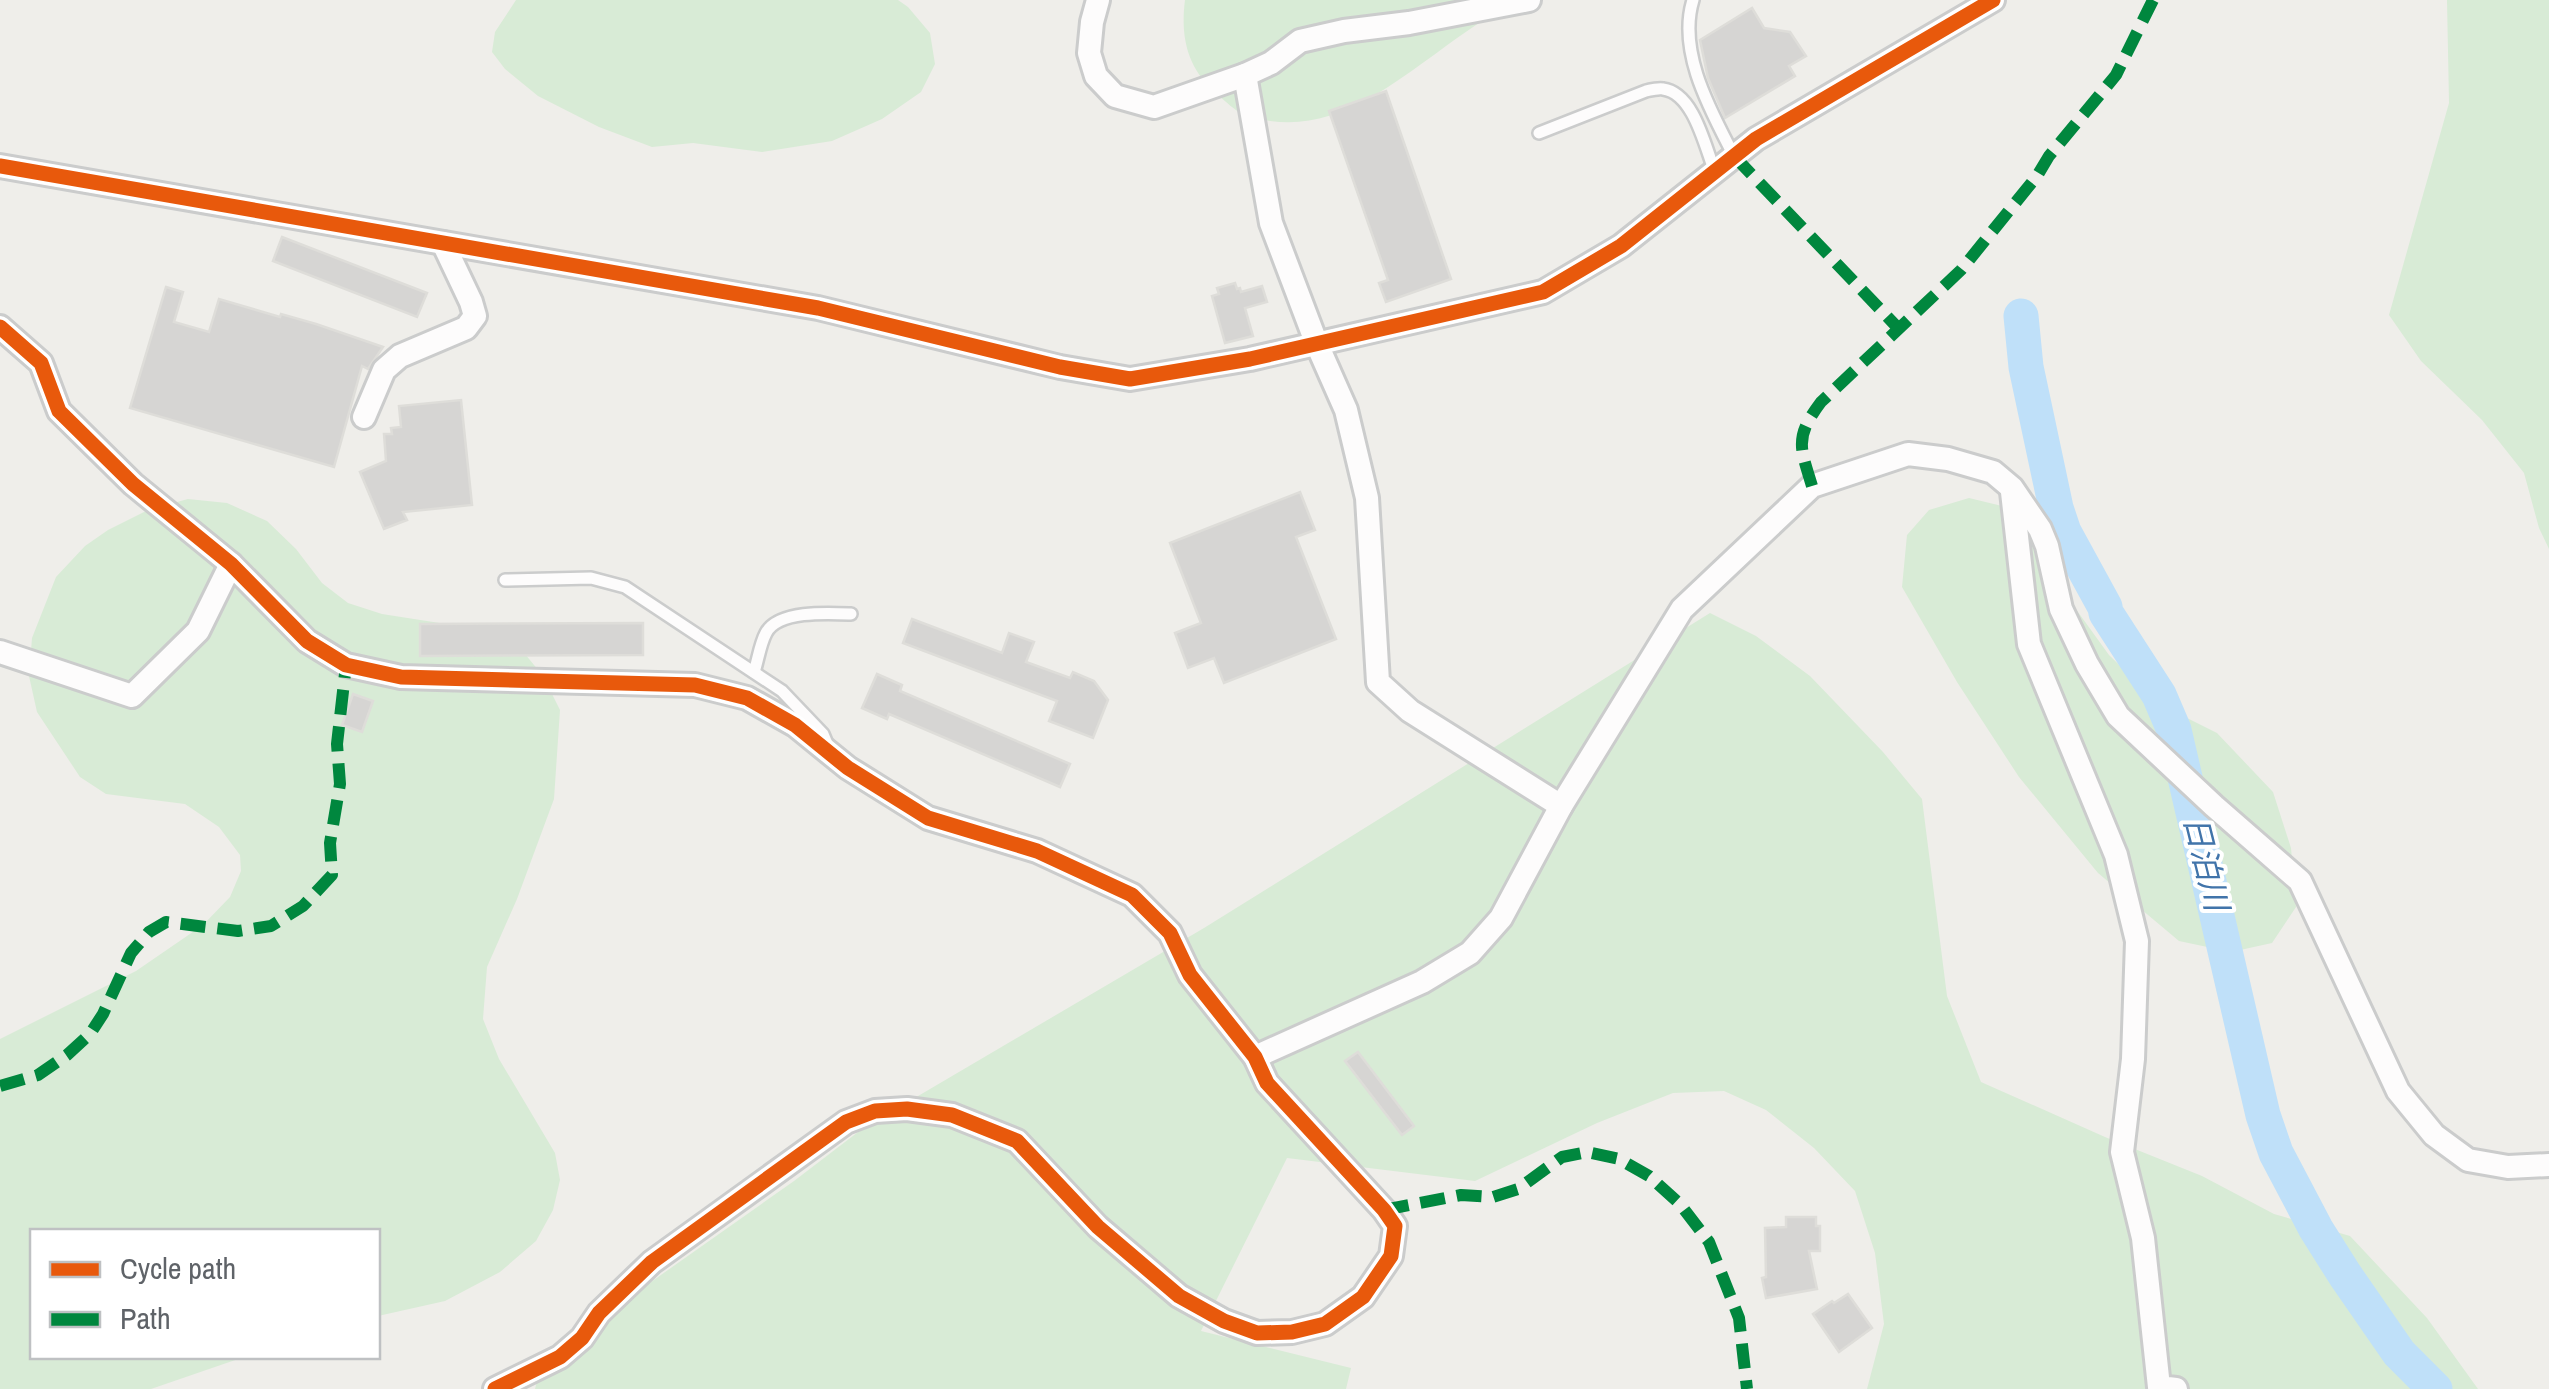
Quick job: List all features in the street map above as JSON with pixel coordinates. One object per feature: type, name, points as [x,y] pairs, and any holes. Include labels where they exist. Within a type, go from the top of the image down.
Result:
[{"type":"street","points":[[1098,0],[1089,54],[1096,76],[1115,96],[1154,106],[1245,75],[1271,63],[1300,41],[1529,0]]},
{"type":"street","points":[[0,166],[818,308],[1060,368],[1130,379],[1250,359],[1542,292],[1621,246],[1756,139],[1994,0]]},
{"type":"street","points":[[1245,75],[1271,223],[1346,410],[1367,498],[1378,682],[1410,711],[1561,806]]},
{"type":"street","points":[[364,417],[384,370],[400,356],[466,328],[475,316],[443,242]]},
{"type":"street","points":[[0,327],[41,363],[59,412],[133,484],[230,564],[308,640],[346,664],[401,677],[695,685],[747,698],[795,725],[848,768],[928,818],[1036,851],[1132,895],[1170,933],[1190,975],[1256,1057],[1268,1083],[1395,1226],[1391,1256],[1362,1297],[1325,1324],[1292,1332],[1257,1333],[1224,1321],[1179,1296],[1098,1227],[1017,1141],[952,1115],[907,1109],[876,1110],[846,1122],[652,1262],[560,1357],[495,1389]]},
{"type":"street","points":[[1256,1057],[1422,982],[1470,953],[1501,918],[1561,806],[1682,609],[1812,486],[1908,454],[1948,459],[1992,472],[2012,488],[2040,529],[2061,609],[2118,716],[2300,881],[2398,1091],[2434,1135],[2468,1160],[2508,1166],[2549,1165]]},
{"type":"street","points":[[2012,488],[2030,644],[2116,854],[2137,941],[2133,1059],[2122,1152],[2143,1238],[2163,1388]]},
{"type":"street","points":[[0,652],[132,696],[198,631],[230,564]]},
{"type":"lane","points":[[1693,0],[1688,37],[1705,100],[1734,156]]},
{"type":"lane","points":[[1539,133],[1662,88],[1689,104],[1715,172]]},
{"type":"lane","points":[[506,580],[590,578],[624,587],[782,691],[823,734],[831,754]]},
{"type":"lane","points":[[754,672],[767,629],[779,621],[816,612],[851,614]]},
{"type":"green space","points":[[516,0],[898,0],[930,33],[935,64],[921,92],[882,119],[832,141],[762,152],[693,143],[652,147],[599,127],[538,96],[505,69],[492,52],[495,32]]},
{"type":"green space","points":[[1185,0],[1514,0],[1379,93],[1336,114],[1289,122],[1243,115],[1208,86],[1188,53]]},
{"type":"green space","points":[[2447,0],[2549,0],[2549,549],[2524,473],[2482,420],[2421,361],[2389,315],[2449,103]]},
{"type":"green space","points":[[1969,498],[2002,506],[2031,537],[2109,655],[2159,704],[2217,733],[2273,792],[2291,848],[2296,907],[2272,943],[2231,952],[2179,941],[2098,873],[2019,777],[1902,587],[1907,535],[1929,510]]},
{"type":"green space","points":[[188,499],[227,503],[267,521],[296,549],[322,583],[348,603],[382,614],[494,634],[525,654],[543,676],[560,710],[554,799],[487,967],[483,1019],[499,1059],[555,1153],[560,1180],[553,1210],[536,1241],[500,1272],[445,1301],[380,1316],[380,1229],[30,1229],[30,1359],[238,1359],[151,1389],[0,1389],[0,1039],[136,971],[203,925],[230,897],[241,871],[240,855],[219,827],[185,804],[106,794],[80,777],[37,712],[29,676],[32,638],[56,577],[85,546],[148,510]]},
{"type":"green space","points":[[1710,613],[1756,636],[1810,676],[1922,799],[1947,996],[1981,1082],[2202,1176],[2274,1214],[2350,1236],[2427,1318],[2478,1389],[1867,1389],[1884,1324],[1875,1253],[1855,1191],[1814,1148],[1766,1110],[1724,1091],[1673,1093],[1597,1123],[1475,1181],[1287,1158],[1201,1331],[1351,1368],[1346,1389],[535,1389],[538,1377],[566,1342],[862,1129],[1204,928]]},
{"type":"building","points":[[1752,8],[1764,28],[1790,32],[1806,56],[1789,66],[1795,76],[1725,118],[1708,78],[1700,40]]},
{"type":"building","points":[[1386,91],[1451,279],[1386,302],[1379,283],[1388,280],[1329,111]]},
{"type":"building","points":[[282,237],[427,293],[417,317],[273,261]]},
{"type":"building","points":[[1235,283],[1241,292],[1262,286],[1267,302],[1245,308],[1253,336],[1225,343],[1212,296],[1219,294],[1217,288]]},
{"type":"building","points":[[166,287],[183,292],[174,322],[209,332],[219,299],[316,324],[383,347],[368,369],[362,366],[334,467],[130,408]]},
{"type":"building","points":[[461,400],[472,505],[403,512],[407,520],[384,529],[360,472],[386,461],[384,434],[392,434],[391,428],[401,427],[399,406]]},
{"type":"building","points":[[1300,492],[1315,530],[1296,537],[1336,639],[1224,683],[1214,658],[1188,668],[1175,633],[1201,623],[1170,543]]},
{"type":"building","points":[[912,619],[1002,653],[1009,633],[1034,642],[1026,662],[1070,678],[1073,672],[1094,681],[1108,700],[1093,738],[1049,721],[1057,701],[903,643]]},
{"type":"building","points":[[643,623],[643,655],[420,656],[420,624]]},
{"type":"building","points":[[877,674],[902,685],[900,691],[1070,764],[1060,787],[889,714],[887,719],[862,708]]},
{"type":"building","points":[[353,694],[373,701],[362,732],[342,725]]},
{"type":"building","points":[[1358,1052],[1414,1126],[1402,1135],[1345,1061]]},
{"type":"building","points":[[1786,1217],[1816,1217],[1816,1226],[1820,1226],[1820,1251],[1809,1251],[1817,1289],[1766,1298],[1762,1278],[1766,1277],[1765,1228],[1786,1227]]},
{"type":"building","points":[[1848,1294],[1872,1328],[1839,1352],[1813,1314]]},
{"type":"waterway","name":"日泊川","points":[[2021,316],[2026,367],[2064,532],[2106,613],[2159,695],[2174,730],[2263,1115],[2276,1153],[2345,1275],[2399,1353],[2435,1389]]},
{"type":"marked path","points":[[1812,486],[1802,442],[1821,402],[1961,270],[2116,75],[2153,0]]},
{"type":"marked path","points":[[1734,156],[1898,328]]},
{"type":"marked path","points":[[0,1086],[38,1075],[90,1034],[131,953],[149,932],[166,922],[238,931],[271,926],[303,906],[332,875],[330,843],[340,784],[337,744],[346,665]]},
{"type":"marked path","points":[[1384,1210],[1461,1195],[1493,1197],[1518,1189],[1562,1157],[1587,1152],[1619,1159],[1649,1176],[1680,1204],[1709,1242],[1739,1318],[1747,1389]]},
{"type":"cycle path","points":[[0,166],[818,308],[1060,367],[1130,379],[1250,359],[1543,292],[1621,246],[1756,139],[1993,0]]},
{"type":"cycle path","points":[[0,327],[41,363],[59,411],[133,484],[231,564],[307,641],[346,665],[401,677],[695,685],[747,698],[795,725],[848,768],[928,818],[1037,851],[1132,895],[1170,933],[1190,975],[1255,1057],[1267,1083],[1395,1226],[1391,1256],[1363,1297],[1325,1324],[1292,1332],[1257,1333],[1224,1321],[1179,1296],[1098,1227],[1017,1141],[952,1115],[907,1109],[875,1111],[846,1122],[652,1262],[560,1357],[495,1389]]}]
